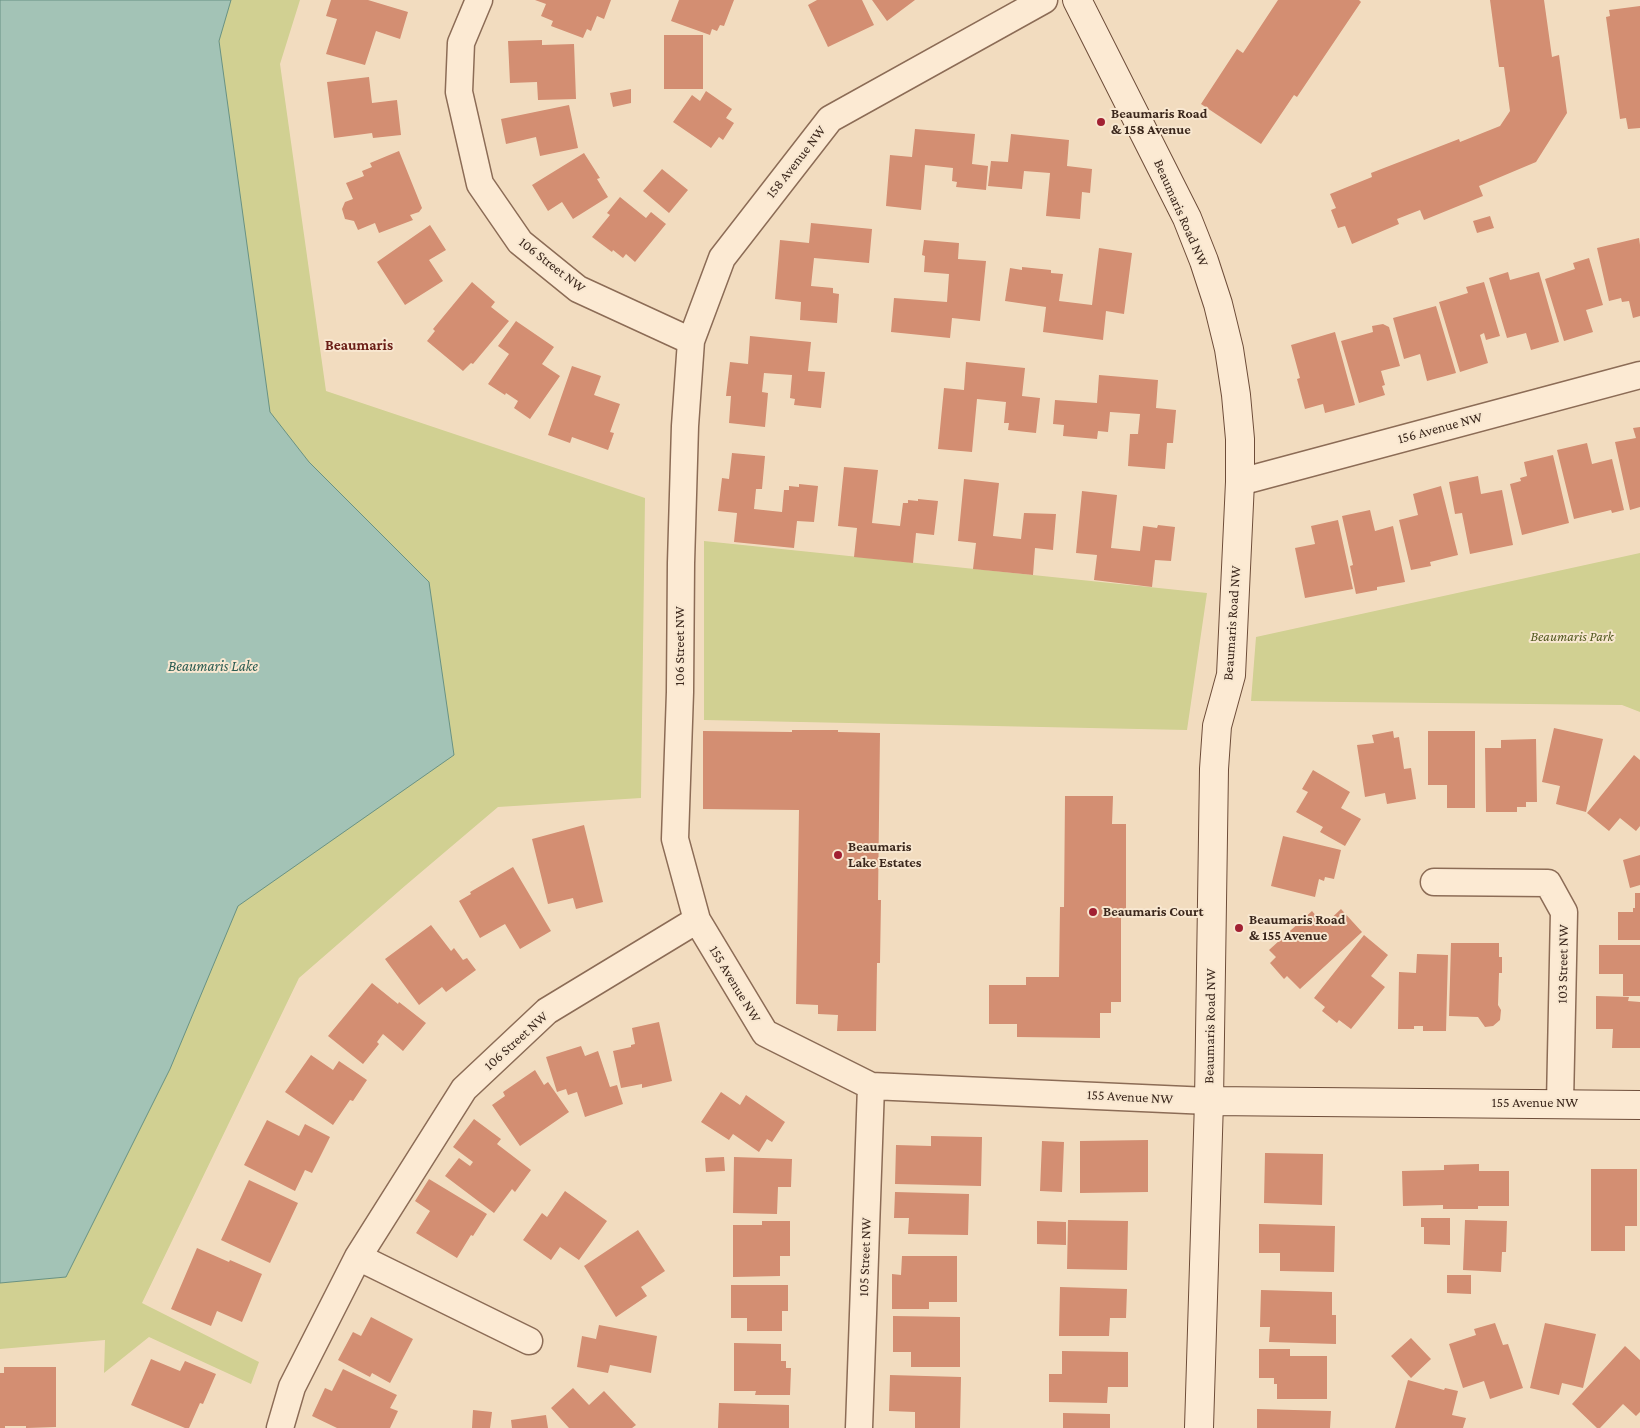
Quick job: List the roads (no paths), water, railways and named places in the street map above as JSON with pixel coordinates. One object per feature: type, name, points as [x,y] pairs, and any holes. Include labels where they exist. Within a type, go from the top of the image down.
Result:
[{"type":"street","name":"106 Street NW","points":[[280,1428],[292,1387],[358,1257],[464,1089],[547,1012],[697,920],[675,838],[680,692],[684,426],[692,341],[578,289],[520,242],[480,184],[459,92],[461,43],[479,0]]},
{"type":"street","name":"158 Avenue NW","points":[[692,341],[722,258],[830,120],[1044,0]]},
{"type":"street","name":"Beaumaris Road NW","points":[[1076,0],[1187,218],[1218,304],[1229,349],[1237,404],[1240,439],[1240,482],[1231,675],[1217,726],[1214,769],[1209,1101],[1199,1428]]},
{"type":"street","name":"156 Avenue NW","points":[[1240,482],[1640,375]]},
{"type":"street","name":"103 Street NW","points":[[1434,882],[1548,883],[1564,912],[1560,1103]]},
{"type":"street","name":"155 Avenue NW","points":[[697,920],[765,1034],[871,1086],[1209,1101],[1640,1104]]},
{"type":"street","name":"105 Street NW","points":[[859,1428],[871,1086]]},
{"type":"street","points":[[358,1257],[529,1341]]},
{"type":"water","name":"Beaumaris Lake","points":[[0,0],[231,0],[219,41],[270,412],[309,462],[429,582],[454,755],[238,906],[170,1069],[66,1277],[0,1283]]},
{"type":"place","name":"Beaumaris Road & 158 Avenue","points":[[1101,122]]},
{"type":"place","name":"Beaumaris Lake Estates","points":[[838,855]]},
{"type":"place","name":"Beaumaris Court","points":[[1093,912]]},
{"type":"place","name":"Beaumaris Road & 155 Avenue","points":[[1239,928]]},
{"type":"district","name":"Beaumaris","points":[[359,345]]},
{"type":"park label","name":"Beaumaris Park","points":[[1572,637]]}]
